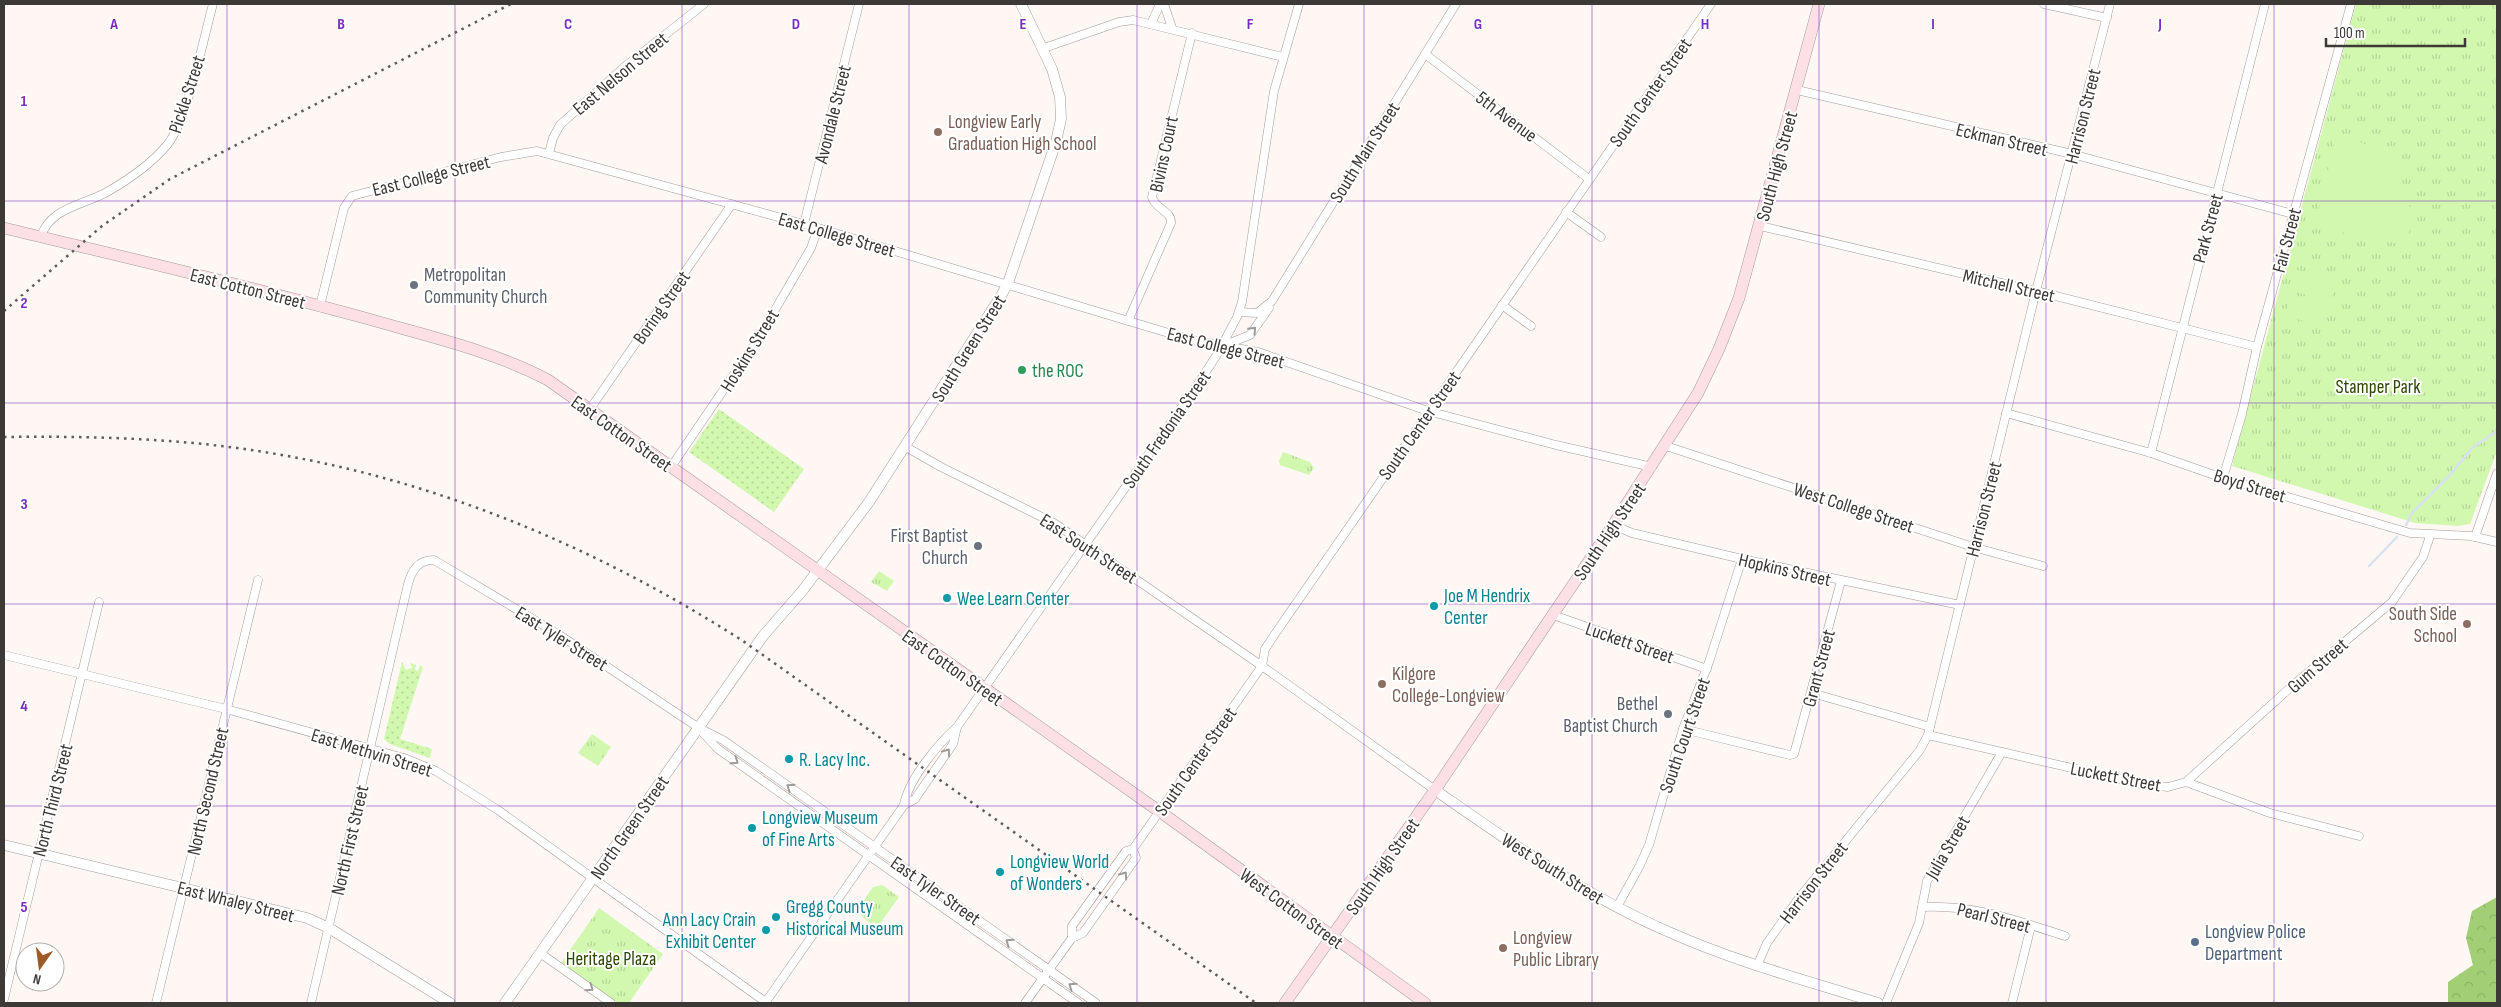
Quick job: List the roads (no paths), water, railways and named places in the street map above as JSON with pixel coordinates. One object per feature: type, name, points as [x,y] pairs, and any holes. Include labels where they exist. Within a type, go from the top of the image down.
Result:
[{"type":"main road","name":"South High Street","points":[[1285,1003],[1435,790],[1666,446],[1698,393],[1724,337],[1739,298],[1819,4]]},
{"type":"main road","name":"East Cotton Street","points":[[4,228],[320,306],[441,340],[506,361],[548,380],[817,572],[1159,811]]},
{"type":"main road","name":"West Cotton Street","points":[[1159,811],[1425,1003]]},
{"type":"street","name":"Pickle Street","points":[[41,237],[44,227],[52,218],[101,195],[122,182],[162,151],[171,140],[187,98],[213,4]]},
{"type":"street","name":"East Nelson Street","points":[[549,153],[553,138],[560,125],[622,69],[704,4]]},
{"type":"street","name":"Avondale Street","points":[[804,224],[858,4]]},
{"type":"street","name":"South Green Street","points":[[752,651],[817,572],[906,447],[1008,283],[1055,147],[1061,119],[1060,97],[1044,48],[1021,4]]},
{"type":"street","points":[[1150,24],[1160,4]]},
{"type":"street","points":[[1164,4],[1172,28]]},
{"type":"street","name":"South Fredonia Street","points":[[904,805],[906,792],[946,738],[957,727],[1086,545],[1222,346],[1239,312],[1272,101],[1299,4]]},
{"type":"street","name":"South Main Street","points":[[1222,346],[1253,332],[1267,312],[1456,4]]},
{"type":"street","name":"South Center Street","points":[[1134,849],[1136,858],[1083,933],[1072,938],[1072,926],[1126,851],[1134,849],[1262,666],[1265,649],[1428,411],[1712,4]]},
{"type":"street","points":[[2044,4],[2107,18]]},
{"type":"street","name":"Harrison Street","points":[[1757,966],[1767,943],[1799,898],[1920,750],[1929,731],[2036,291],[2110,4]]},
{"type":"street","name":"Park Street","points":[[2151,453],[2181,328],[2265,4]]},
{"type":"street","name":"Fair Street","points":[[2223,478],[2242,414],[2256,347],[2351,4]]},
{"type":"street","points":[[1044,48],[1123,21],[1133,20],[1172,28],[1283,57]]},
{"type":"street","name":"Bivins Court","points":[[1128,321],[1171,227],[1170,216],[1155,204],[1152,197],[1192,33]]},
{"type":"street","name":"5th Avenue","points":[[1425,54],[1589,179]]},
{"type":"street","name":"Eckman Street","points":[[1797,90],[2072,154],[2293,214]]},
{"type":"street","name":"East College Street","points":[[320,306],[344,208],[352,196],[501,157],[537,151],[818,228],[1008,283],[1200,342],[1265,354],[1428,411]]},
{"type":"street","name":"Boring Street","points":[[590,409],[732,204]]},
{"type":"street","points":[[1566,212],[1601,237]]},
{"type":"street","name":"Mitchell Street","points":[[1760,226],[2036,291],[2256,347]]},
{"type":"street","name":"Hoskins Street","points":[[671,467],[758,339],[811,248],[818,228]]},
{"type":"street","name":"South Main Street","points":[[1239,312],[1257,313],[1272,301]]},
{"type":"street","points":[[1502,305],[1531,326]]},
{"type":"street","points":[[1428,411],[1556,445],[1652,466]]},
{"type":"street","name":"Boyd Street","points":[[2006,413],[2151,453],[2223,478],[2410,533],[2430,536],[2475,537],[2497,542]]},
{"type":"street","name":"West College Street","points":[[1666,446],[1974,546],[2043,566]]},
{"type":"street","name":"East South Street","points":[[906,447],[941,467],[1041,516],[1262,666]]},
{"type":"street","points":[[2475,537],[2497,473]]},
{"type":"street","name":"Hopkins Street","points":[[1613,525],[1632,533],[1742,559],[1842,582],[1960,605]]},
{"type":"street","name":"Gum Street","points":[[2186,782],[2291,687],[2392,602],[2423,557],[2430,536]]},
{"type":"street","name":"South Court Street","points":[[1617,907],[1639,868],[1649,845],[1683,729],[1707,669],[1742,559]]},
{"type":"street","name":"East Tyler Street","points":[[421,563],[434,560],[442,564],[558,634],[699,728],[723,740],[1096,1003]]},
{"type":"street","name":"North First Street","points":[[311,1003],[408,584],[412,572],[421,563]]},
{"type":"street","name":"North Second Street","points":[[156,1003],[258,580]]},
{"type":"street","name":"Grant Street","points":[[1683,729],[1793,754],[1812,693],[1842,582]]},
{"type":"street","name":"North Third Street","points":[[4,999],[99,602]]},
{"type":"street","name":"Luckett Street","points":[[1553,615],[1707,669]]},
{"type":"street","name":"North Green Street","points":[[505,1003],[752,651]]},
{"type":"street","name":"East Methvin Street","points":[[4,655],[226,709],[371,748],[417,763],[454,780],[766,1003]]},
{"type":"street","name":"West South Street","points":[[1262,666],[1435,790],[1536,859],[1617,907],[1675,935],[1757,966],[1878,1003]]},
{"type":"street","name":"Luckett Street","points":[[1812,693],[1929,731],[2002,752],[2151,786],[2174,786],[2186,782],[2270,813],[2359,836]]},
{"type":"street","name":"South Fredonia Street","points":[[904,805],[915,799],[953,744],[957,727]]},
{"type":"street","name":"East Tyler Street","points":[[699,728],[718,749],[1078,1003]]},
{"type":"street","name":"Julia Street","points":[[1886,1003],[1917,928],[1927,881],[2002,752]]},
{"type":"street","points":[[766,1003],[904,805]]},
{"type":"street","name":"East Whaley Street","points":[[4,844],[281,911],[329,928],[450,1003]]},
{"type":"street","name":"Pearl Street","points":[[1922,907],[1964,907],[2065,936]]},
{"type":"street","points":[[2012,1003],[2031,926]]},
{"type":"street","points":[[1025,1003],[1072,938]]},
{"type":"street","points":[[540,953],[611,1003]]},
{"type":"waterway","points":[[2406,525],[2412,513],[2449,476],[2472,448],[2497,431]]},
{"type":"waterway","points":[[2369,566],[2397,537]]},
{"type":"railway","points":[[4,311],[102,226],[170,179],[511,4]]},
{"type":"railway","points":[[4,437],[100,438],[195,443],[258,451],[323,463],[449,498],[510,520],[570,546],[629,575],[743,641],[1256,1003]]},
{"type":"place","name":"Longview Early Graduation High School","points":[[938,132]]},
{"type":"place","name":"Metropolitan Community Church","points":[[414,285]]},
{"type":"place","name":"the ROC","points":[[1022,370]]},
{"type":"place","name":"First Baptist Church","points":[[978,546]]},
{"type":"place","name":"Wee Learn Center","points":[[947,598]]},
{"type":"place","name":"Joe M Hendrix Center","points":[[1434,606]]},
{"type":"place","name":"South Side School","points":[[2467,624]]},
{"type":"place","name":"Kilgore College-Longview","points":[[1382,684]]},
{"type":"place","name":"Bethel Baptist Church","points":[[1668,714]]},
{"type":"place","name":"R. Lacy Inc.","points":[[789,759]]},
{"type":"place","name":"Longview Museum of Fine Arts","points":[[752,828]]},
{"type":"place","name":"Longview World of Wonders","points":[[1000,872]]},
{"type":"place","name":"Gregg County Historical Museum","points":[[776,917]]},
{"type":"place","name":"Ann Lacy Crain Exhibit Center","points":[[766,930]]},
{"type":"place","name":"Longview Police Department","points":[[2195,942]]},
{"type":"place","name":"Longview Public Library","points":[[1503,948]]},
{"type":"park label","name":"Stamper Park","points":[[2378,386]]},
{"type":"park label","name":"Heritage Plaza","points":[[611,958]]}]
